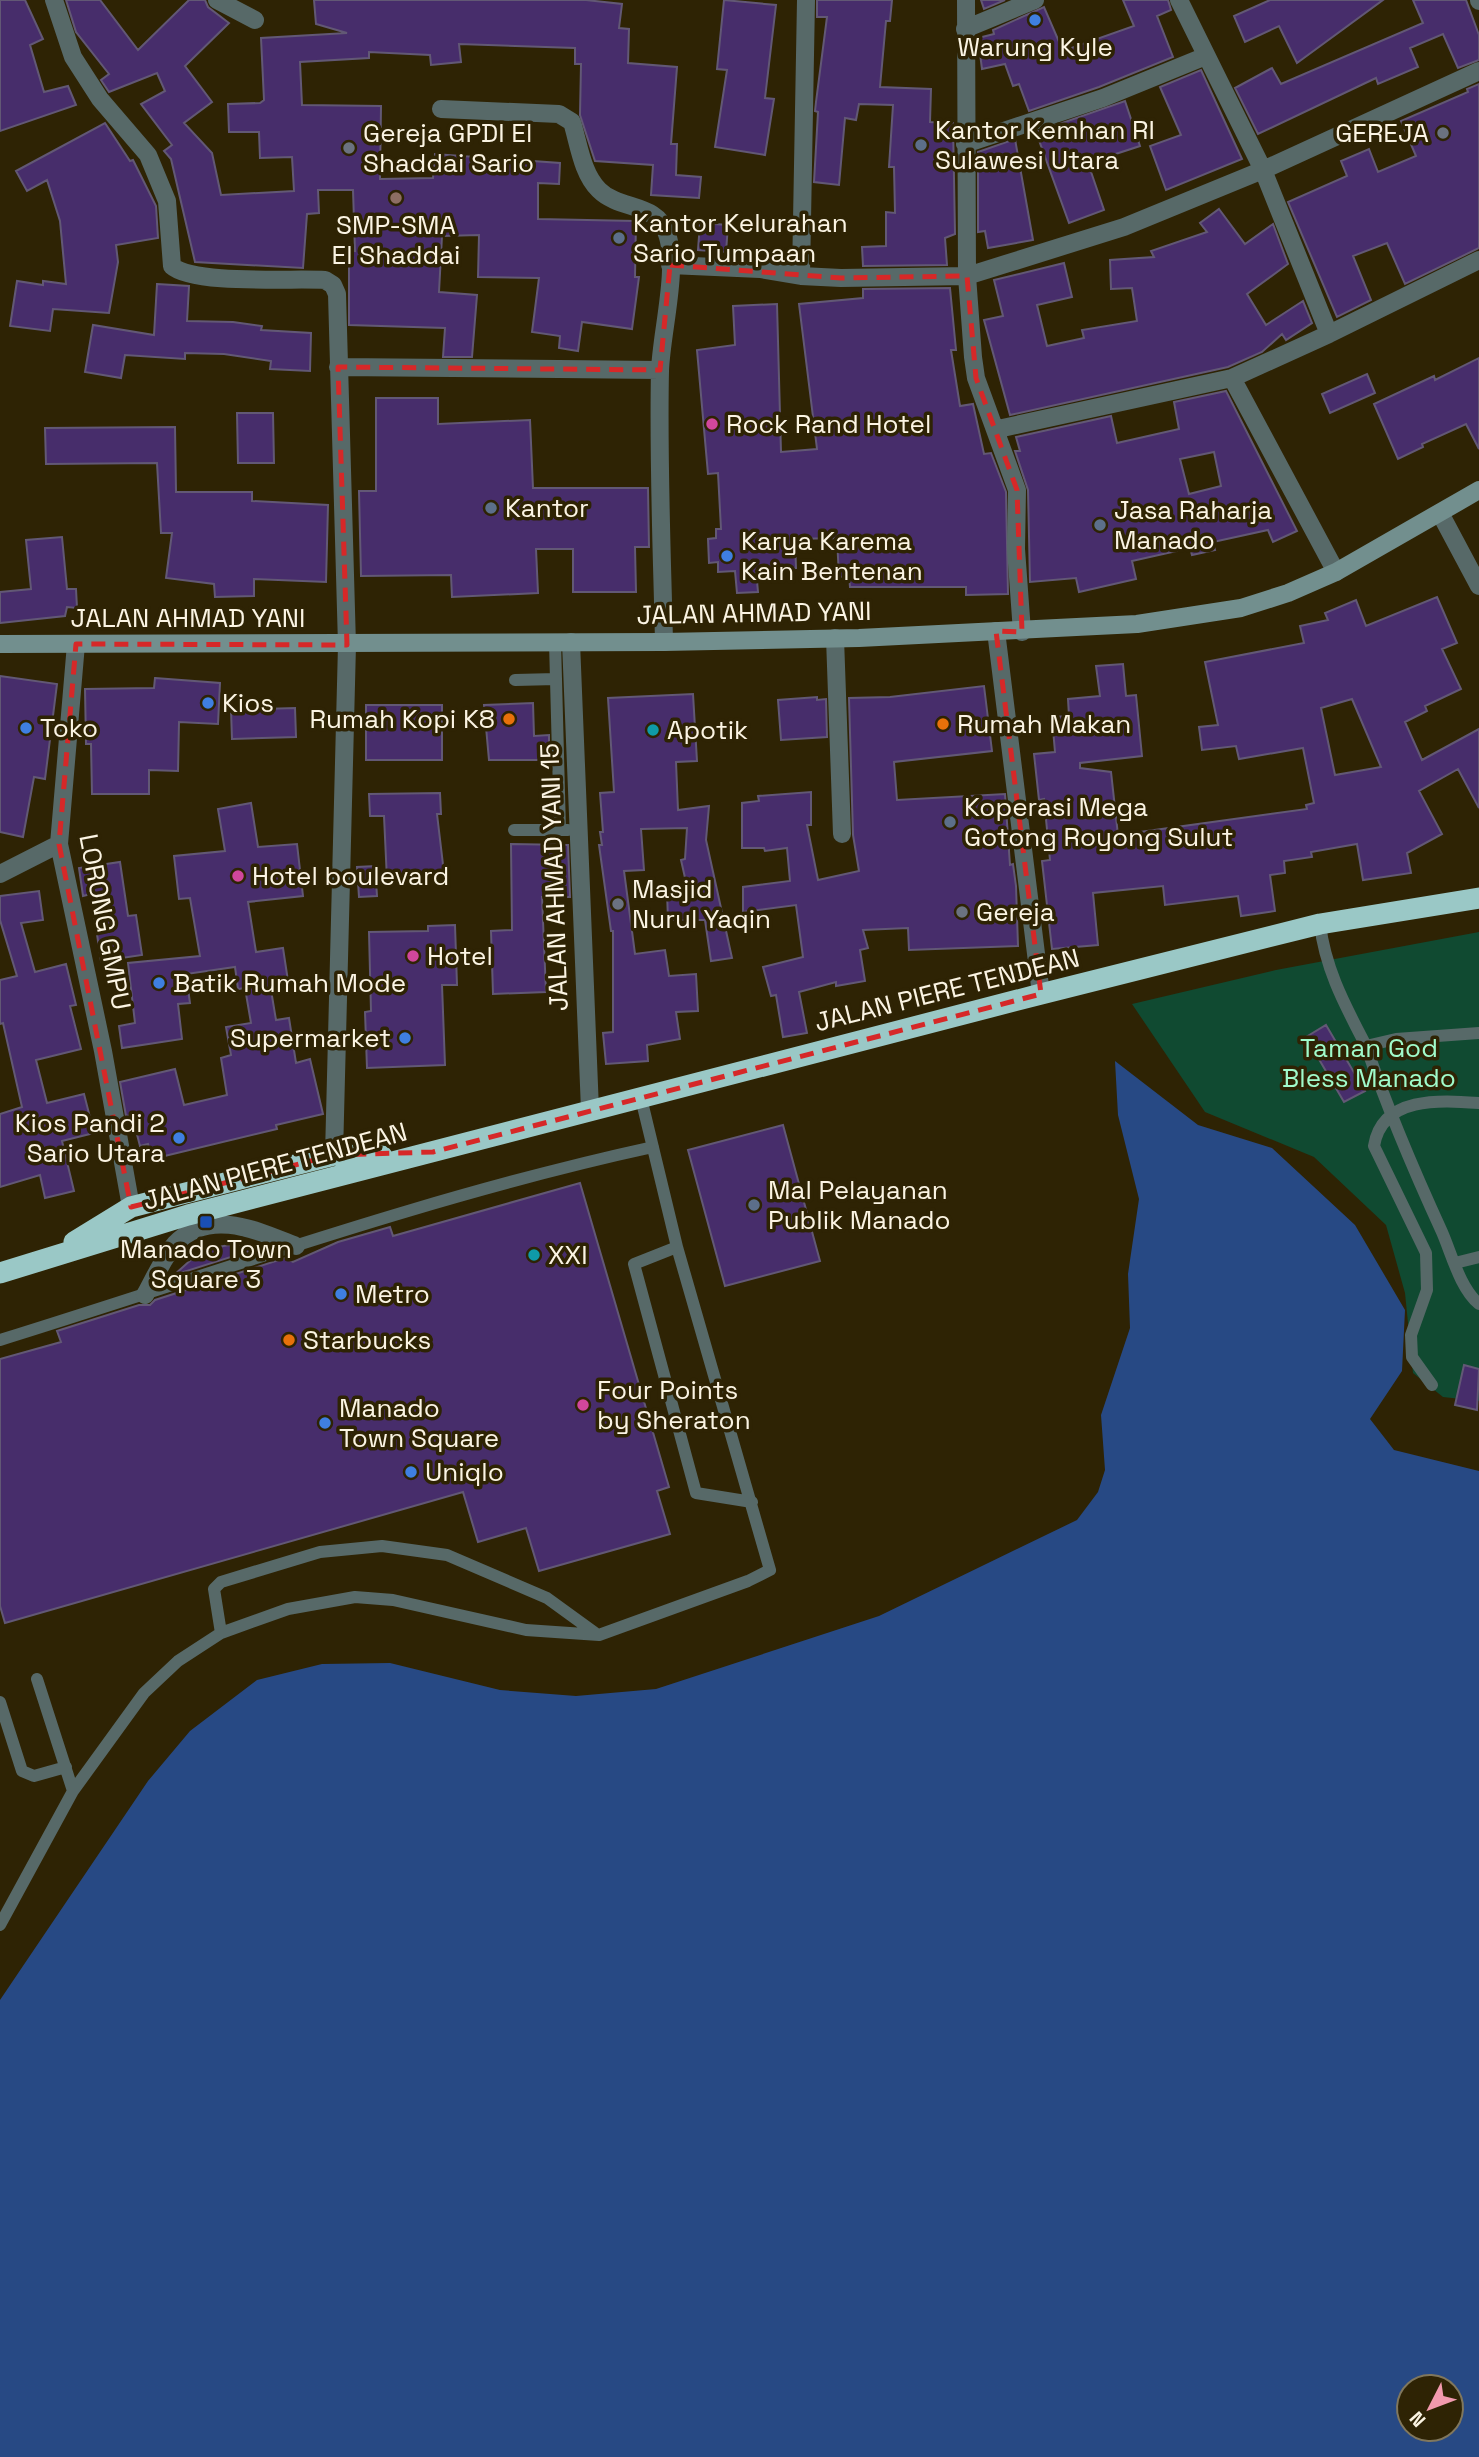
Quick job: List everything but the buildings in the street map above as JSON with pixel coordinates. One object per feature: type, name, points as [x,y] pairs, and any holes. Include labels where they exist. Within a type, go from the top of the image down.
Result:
[{"type":"highway","name":"JALAN PIERE TENDEAN","points":[[55,1255],[262,1196],[590,1110],[1320,924],[1479,898]]},
{"type":"highway","name":"JALAN PIERE TENDEAN","points":[[55,1255],[131,1207],[334,1155],[363,1157],[433,1152]]},
{"type":"highway","points":[[0,1273],[55,1255]]},
{"type":"main road","name":"JALAN AHMAD YANI","points":[[0,643],[347,645],[664,642],[1022,632],[1137,624],[1241,608],[1288,593],[1336,572],[1479,490]]},
{"type":"street","points":[[54,0],[73,57],[100,99],[148,155],[167,201],[172,266],[184,273],[330,282],[337,295],[347,645],[334,1155]]},
{"type":"street","points":[[218,0],[255,20]]},
{"type":"street","points":[[801,276],[806,0]]},
{"type":"street","points":[[966,0],[967,276],[976,378],[998,429],[1017,490],[1016,549],[1022,632]]},
{"type":"street","points":[[965,29],[1035,0]]},
{"type":"street","points":[[1179,0],[1264,170],[1329,334]]},
{"type":"street","points":[[965,144],[1103,98],[1206,56]]},
{"type":"street","points":[[670,265],[760,269],[801,276],[878,279],[967,276],[1124,227],[1264,170],[1479,71]]},
{"type":"street","points":[[441,109],[559,114],[567,117],[572,122],[585,167],[600,191],[615,201],[652,212],[660,220],[670,247],[660,370],[664,642]]},
{"type":"street","points":[[998,429],[1232,378],[1329,334],[1479,260]]},
{"type":"street","points":[[338,368],[660,370]]},
{"type":"street","points":[[1232,378],[1336,572]]},
{"type":"street","points":[[1440,513],[1479,586]]},
{"type":"street","points":[[996,631],[1041,994]]},
{"type":"street","points":[[835,638],[842,834]]},
{"type":"street","name":"JALAN AHMAD YANI 15","points":[[563,642],[568,784],[579,830],[590,1110]]},
{"type":"street","name":"LORONG GMPU","points":[[76,644],[59,844],[103,1051],[131,1207]]},
{"type":"street","points":[[0,874],[59,844]]},
{"type":"street","points":[[243,1225],[262,1196]]},
{"type":"street","points":[[145,1295],[174,1245],[194,1232],[214,1226],[243,1225],[296,1246]]},
{"type":"street","points":[[141,1230],[174,1245]]},
{"type":"lane","points":[[560,830],[568,784],[556,680],[563,642]]},
{"type":"lane","points":[[515,680],[556,680]]},
{"type":"lane","points":[[514,831],[579,830]]},
{"type":"lane","points":[[1320,924],[1323,948],[1338,991],[1366,1046],[1390,1115],[1455,1263],[1470,1296],[1479,1304]]},
{"type":"lane","points":[[1366,1046],[1396,1039],[1479,1033]]},
{"type":"lane","points":[[0,1925],[73,1791],[144,1692],[178,1661],[220,1633],[288,1609],[355,1598],[393,1600],[526,1630],[599,1635],[748,1581],[769,1570],[752,1502],[735,1454],[677,1247],[641,1098]]},
{"type":"lane","points":[[1432,1385],[1412,1357],[1412,1335],[1427,1290],[1426,1253],[1374,1146],[1377,1128],[1390,1115],[1434,1100],[1479,1103]]},
{"type":"lane","points":[[0,1340],[296,1246],[587,1162],[653,1147]]},
{"type":"lane","points":[[677,1247],[634,1264],[696,1493],[752,1502]]},
{"type":"lane","points":[[1455,1263],[1479,1257]]},
{"type":"lane","points":[[220,1633],[214,1588],[221,1582],[320,1552],[382,1546],[447,1555],[547,1598],[599,1635]]},
{"type":"lane","points":[[37,1679],[73,1791]]},
{"type":"lane","points":[[0,1702],[22,1771],[34,1776],[66,1768]]},
{"type":"highlighted area","points":[[670,265],[841,278],[967,276],[976,378],[1017,490],[1022,632],[996,631],[1041,994],[433,1152],[334,1155],[131,1207],[59,844],[76,644],[347,645],[338,367],[660,370]]},
{"type":"green space","name":"Taman God Bless Manado","points":[[1479,932],[1479,1401],[1443,1397],[1413,1373],[1405,1293],[1386,1225],[1314,1157],[1205,1112],[1132,1004],[1276,970]]},
{"type":"water","points":[[1115,1061],[1198,1125],[1272,1148],[1355,1225],[1405,1310],[1402,1371],[1370,1419],[1394,1450],[1479,1471],[1479,2457],[0,2457],[0,2000],[148,1781],[190,1731],[257,1680],[322,1664],[390,1663],[500,1690],[576,1696],[656,1689],[879,1616],[1077,1520],[1098,1492],[1105,1470],[1101,1415],[1130,1328],[1128,1274],[1139,1199],[1118,1115]]},
{"type":"place","name":"Warung Kyle","points":[[1035,20]]},
{"type":"place","name":"GEREJA","points":[[1443,133]]},
{"type":"place","name":"Kantor Kemhan RI Sulawesi Utara","points":[[921,145]]},
{"type":"place","name":"Gereja GPDI El Shaddai Sario","points":[[349,148]]},
{"type":"place","name":"SMP-SMA El Shaddai","points":[[396,198]]},
{"type":"place","name":"Kantor Kelurahan Sario Tumpaan","points":[[619,238]]},
{"type":"place","name":"Rock Rand Hotel","points":[[712,424]]},
{"type":"place","name":"Kantor","points":[[491,508]]},
{"type":"place","name":"Jasa Raharja Manado","points":[[1100,525]]},
{"type":"place","name":"Karya Karema Kain Bentenan","points":[[727,556]]},
{"type":"place","name":"Kios","points":[[208,703]]},
{"type":"place","name":"Rumah Kopi K8","points":[[509,719]]},
{"type":"place","name":"Rumah Makan","points":[[943,724]]},
{"type":"place","name":"Toko","points":[[26,728]]},
{"type":"place","name":"Apotik","points":[[653,730]]},
{"type":"place","name":"Koperasi Mega Gotong Royong Sulut","points":[[950,822]]},
{"type":"place","name":"Hotel boulevard","points":[[238,876]]},
{"type":"place","name":"Masjid Nurul Yaqin","points":[[618,904]]},
{"type":"place","name":"Gereja","points":[[962,912]]},
{"type":"place","name":"Hotel","points":[[413,956]]},
{"type":"place","name":"Batik Rumah Mode","points":[[159,983]]},
{"type":"place","name":"Supermarket","points":[[405,1038]]},
{"type":"place","name":"Kios Pandi 2 Sario Utara","points":[[179,1138]]},
{"type":"place","name":"Mal Pelayanan Publik Manado","points":[[754,1205]]},
{"type":"place","name":"Manado Town Square 3","points":[[206,1222]]},
{"type":"place","name":"XXI","points":[[534,1255]]},
{"type":"place","name":"Metro","points":[[341,1294]]},
{"type":"place","name":"Starbucks","points":[[289,1340]]},
{"type":"place","name":"Four Points by Sheraton","points":[[583,1405]]},
{"type":"place","name":"Manado Town Square","points":[[325,1423]]},
{"type":"place","name":"Uniqlo","points":[[411,1472]]}]
